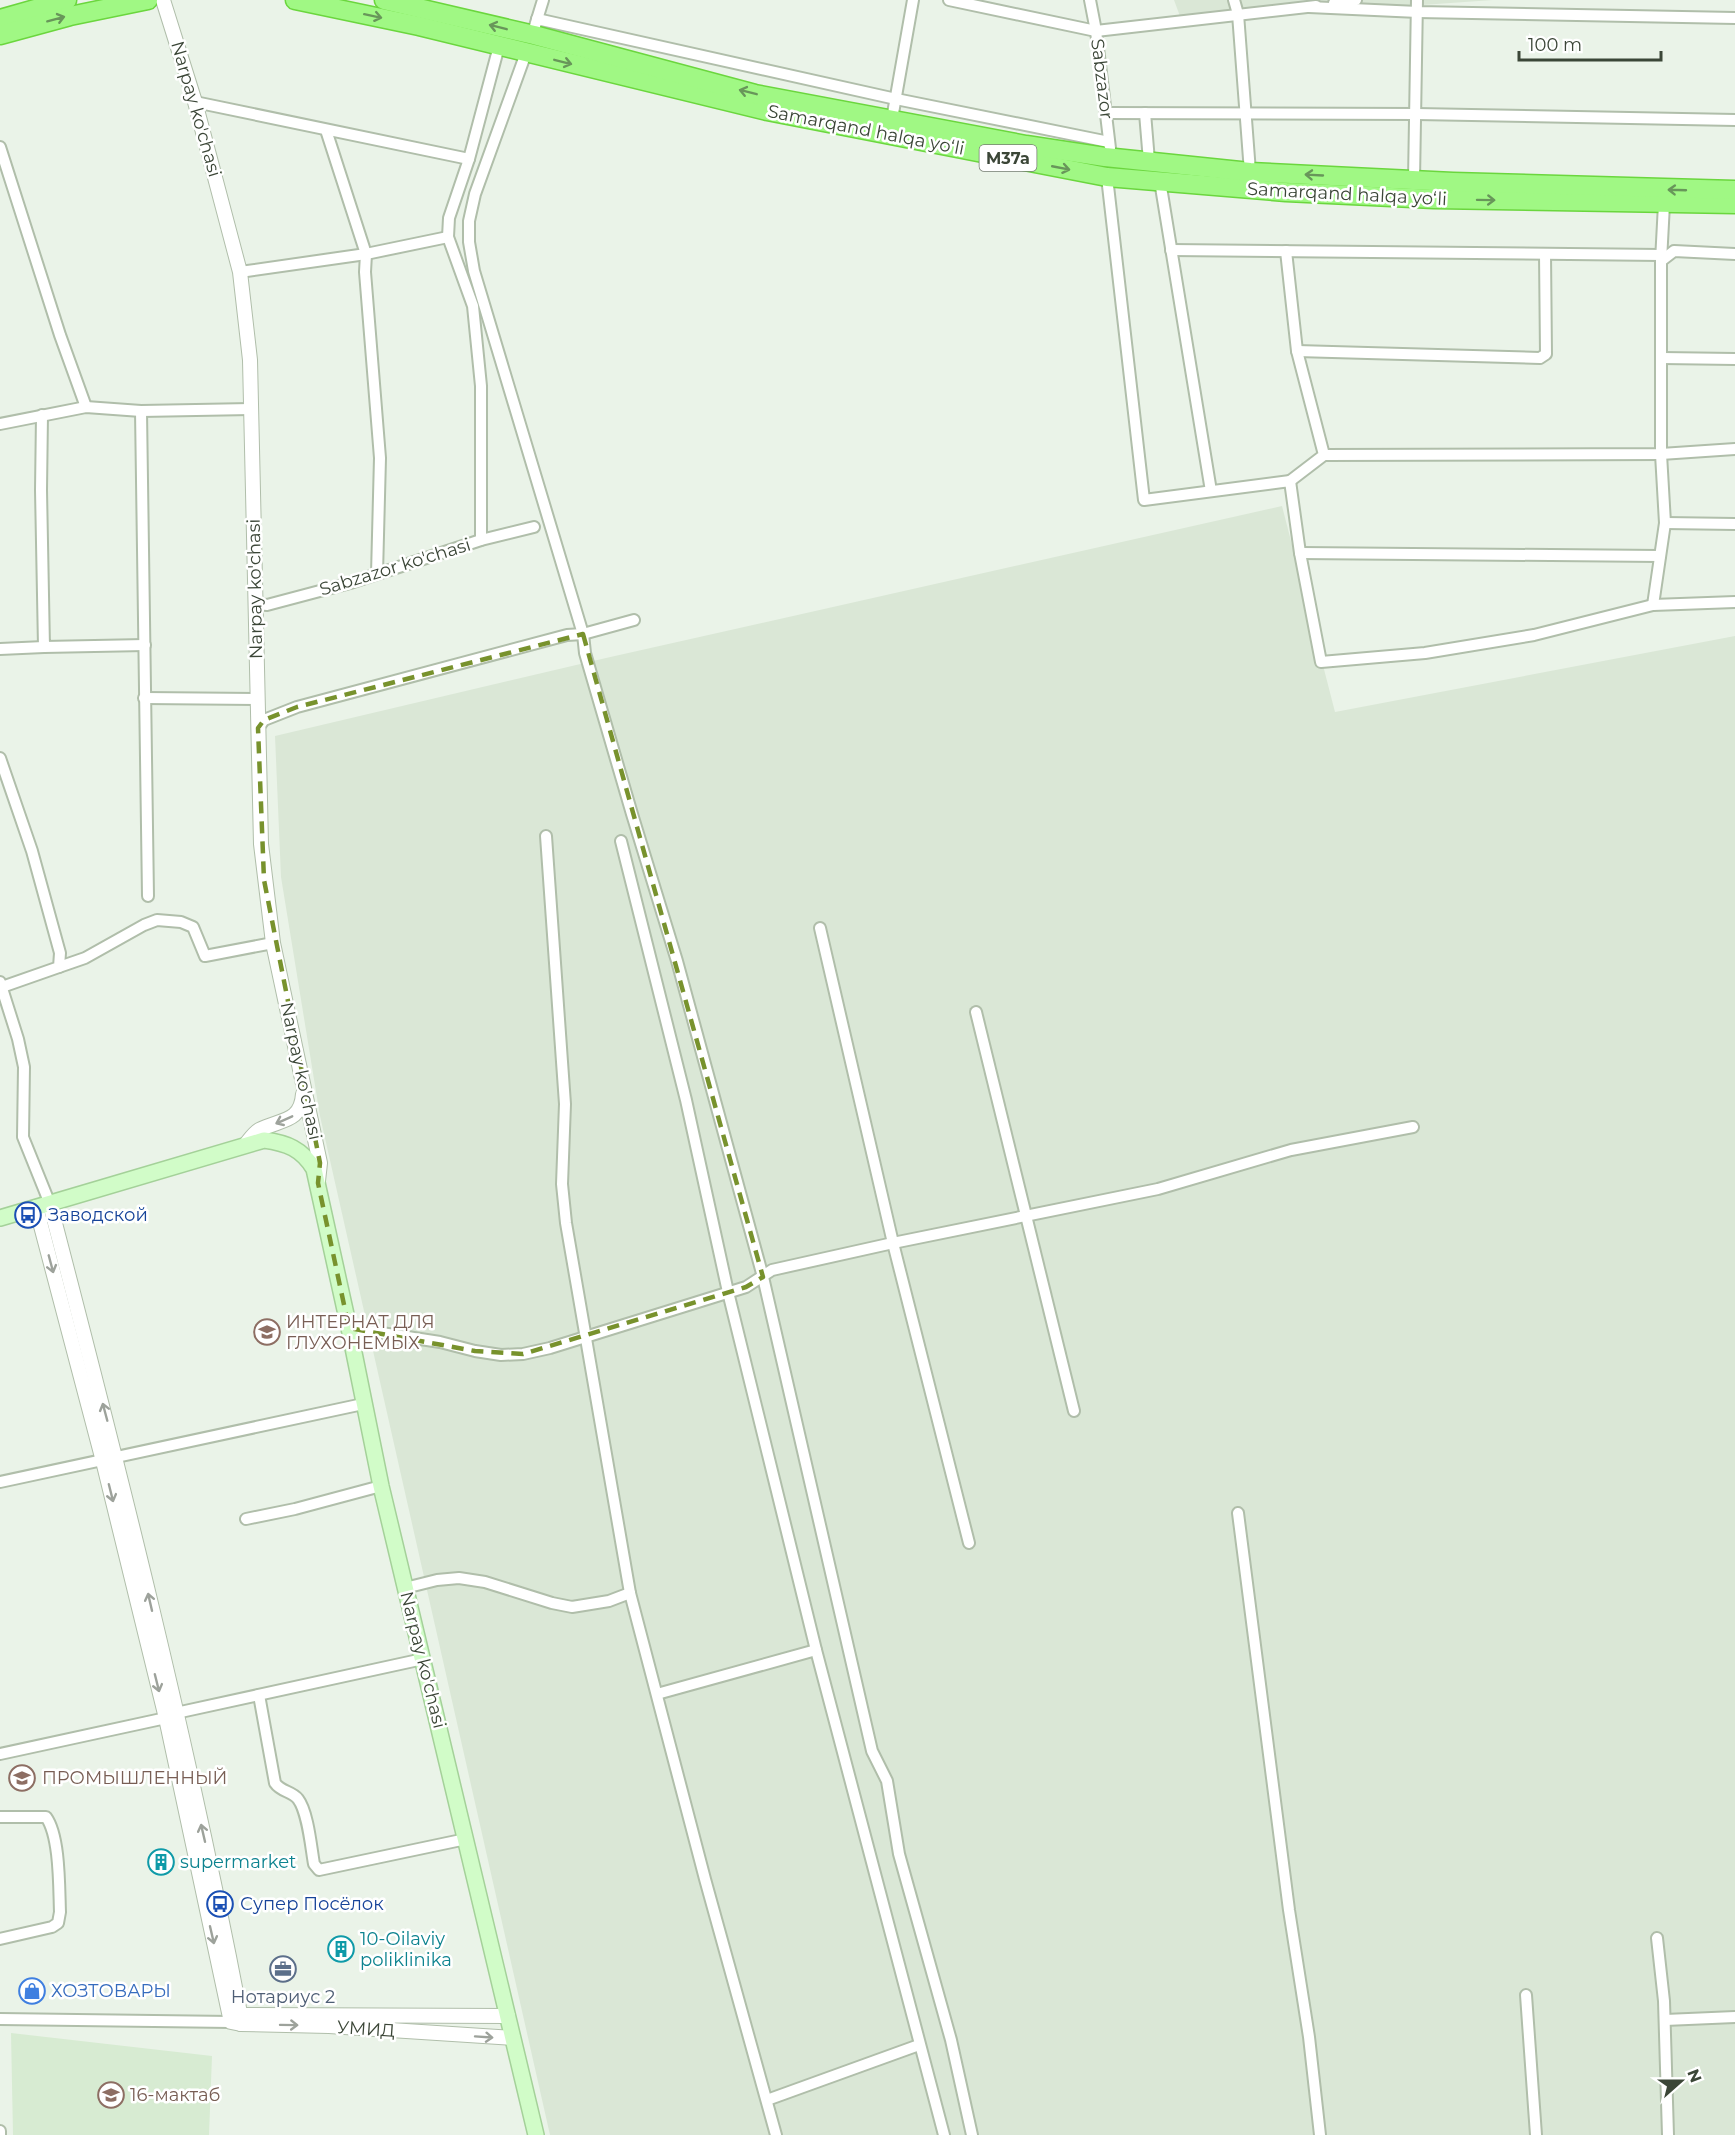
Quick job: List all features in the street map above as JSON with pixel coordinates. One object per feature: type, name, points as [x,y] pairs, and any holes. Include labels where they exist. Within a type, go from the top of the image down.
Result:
[{"type":"highway","points":[[0,19],[67,0]]},
{"type":"highway","points":[[0,34],[70,15],[148,0]]},
{"type":"highway","name":"Samarqand halqa yoʻli","points":[[295,0],[419,26],[767,111],[1107,177],[1160,181],[1237,177],[1414,180],[1735,190]]},
{"type":"highway","name":"Samarqand halqa yoʻli","points":[[384,0],[535,27],[755,94],[1026,145],[1110,150],[1149,161],[1237,177],[1434,199],[1735,204]]},
{"type":"main road","name":"Narpay ko'chasi","points":[[246,1144],[264,1140],[279,1142],[307,1157],[314,1169],[350,1328],[363,1404],[381,1486],[536,2135]]},
{"type":"main road","points":[[0,1218],[246,1144]]},
{"type":"street","name":"Narpay ko'chasi","points":[[163,0],[195,102],[240,272],[250,360],[261,844],[273,943],[320,1163],[318,1183]]},
{"type":"street","points":[[543,0],[535,27],[896,99],[1110,150]]},
{"type":"street","points":[[892,119],[913,0]]},
{"type":"street","points":[[949,0],[1096,31],[1356,0]]},
{"type":"street","name":"Sabzazor","points":[[1090,0],[1107,113],[1110,150]]},
{"type":"street","points":[[1234,0],[1238,14],[1244,112],[1237,177]]},
{"type":"street","points":[[1414,180],[1417,114],[1417,0]]},
{"type":"street","points":[[1309,7],[1418,12],[1735,18]]},
{"type":"street","points":[[481,540],[481,386],[473,306],[448,237],[449,218],[469,159],[499,46]]},
{"type":"street","points":[[526,53],[475,194],[469,242],[474,271],[583,634],[585,653],[625,793],[684,983],[763,1277],[872,1751],[886,1781],[899,1854],[951,2040],[972,2135]]},
{"type":"street","points":[[195,102],[469,159]]},
{"type":"street","points":[[1107,113],[1244,112],[1735,120]]},
{"type":"street","points":[[1145,113],[1149,161]]},
{"type":"street","points":[[326,130],[366,254],[365,272],[380,458],[377,574]]},
{"type":"street","points":[[0,147],[60,335],[86,407]]},
{"type":"street","points":[[1107,177],[1144,500],[1290,481],[1324,455],[1661,454],[1735,449]]},
{"type":"street","points":[[1160,181],[1211,491]]},
{"type":"street","points":[[1653,605],[1665,523],[1661,454],[1661,258],[1664,204]]},
{"type":"street","points":[[240,272],[366,254],[448,237]]},
{"type":"street","points":[[1171,250],[1545,254],[1661,258],[1674,251],[1735,254]]},
{"type":"street","points":[[1286,251],[1297,351],[1324,455]]},
{"type":"street","points":[[1297,351],[1540,358],[1546,354],[1545,254]]},
{"type":"street","points":[[1662,358],[1735,358]]},
{"type":"street","points":[[0,424],[86,407],[141,411],[251,409]]},
{"type":"street","points":[[141,411],[148,896]]},
{"type":"street","points":[[42,415],[44,647]]},
{"type":"street","points":[[1290,481],[1300,553],[1322,662],[1425,653],[1534,635],[1653,605],[1735,602]]},
{"type":"street","points":[[1665,523],[1735,524]]},
{"type":"street","name":"Sabzazor ko'chasi","points":[[256,604],[267,605],[350,583],[481,540],[534,527]]},
{"type":"street","points":[[1300,553],[1660,556]]},
{"type":"street","points":[[258,728],[264,720],[297,707],[567,635],[583,634],[634,620]]},
{"type":"street","points":[[0,649],[145,645]]},
{"type":"street","points":[[144,698],[256,699]]},
{"type":"street","points":[[0,758],[35,863],[60,953],[59,967]]},
{"type":"street","points":[[546,836],[565,1104],[562,1184],[566,1223],[630,1593],[776,2135]]},
{"type":"street","points":[[621,841],[686,1100],[728,1292],[816,1650],[944,2135]]},
{"type":"street","points":[[232,2019],[217,1894],[171,1715],[110,1459],[23,1137],[24,1067],[1,984],[86,958],[157,920],[181,922],[193,927],[205,956],[273,943]]},
{"type":"street","points":[[820,928],[893,1243],[969,1543]]},
{"type":"street","points":[[976,1012],[1074,1411]]},
{"type":"street","points":[[246,1144],[257,1131],[298,1113],[302,1106],[303,1083]]},
{"type":"street","points":[[350,1328],[440,1342],[501,1355],[523,1354],[550,1348],[746,1287],[772,1270],[893,1243],[1158,1190],[1291,1150],[1413,1127]]},
{"type":"street","points":[[0,1482],[363,1404]]},
{"type":"street","points":[[246,1519],[295,1509],[381,1486]]},
{"type":"street","points":[[1238,1513],[1287,1899],[1309,2037],[1320,2135]]},
{"type":"street","points":[[405,1588],[437,1580],[459,1578],[485,1582],[552,1604],[572,1607],[609,1601],[630,1593]]},
{"type":"street","points":[[657,1694],[816,1650]]},
{"type":"street","points":[[0,1754],[423,1659]]},
{"type":"street","points":[[259,1695],[276,1784],[279,1790],[296,1796],[302,1804],[314,1864],[319,1870],[466,1839]]},
{"type":"street","points":[[0,1817],[46,1817],[50,1823],[55,1837],[60,1912],[58,1923],[52,1927],[0,1939]]},
{"type":"street","points":[[1657,1938],[1665,2020],[1668,2135]]},
{"type":"street","points":[[1526,1995],[1536,2135]]},
{"type":"street","name":"УМИД","points":[[0,2019],[508,2016]]},
{"type":"street","points":[[1665,2020],[1735,2017]]},
{"type":"street","name":"УМИД","points":[[232,2019],[513,2038]]},
{"type":"street","points":[[767,2100],[919,2045]]},
{"type":"highlighted area","points":[[583,634],[763,1277],[746,1287],[523,1354],[475,1351],[349,1328],[318,1183],[320,1163],[264,880],[258,728],[264,720],[297,707]]},
{"type":"shaded area","points":[[1174,0],[1493,0],[1237,18],[1181,19]]},
{"type":"shaded area","points":[[1282,506],[1335,712],[1735,636],[1735,2135],[550,2135],[320,1116],[281,877],[275,736],[606,658]]},
{"type":"shaded area","name":"16-мактаб","points":[[11,2033],[212,2056],[209,2135],[13,2135]]},
{"type":"place","name":"Заводской","points":[[28,1215]]},
{"type":"place","name":"ИНТЕРНАТ ДЛЯ ГЛУХОНЕМЫХ","points":[[267,1332]]},
{"type":"place","name":"ПРОМЫШЛЕННЫЙ","points":[[22,1778]]},
{"type":"place","name":"supermarket","points":[[161,1862]]},
{"type":"place","name":"Супер Посёлок","points":[[220,1904]]},
{"type":"place","name":"10-Oilaviy poliklinika","points":[[341,1949]]},
{"type":"place","name":"Нотариус 2","points":[[283,1969]]},
{"type":"place","name":"ХОЗТОВАРЫ","points":[[32,1991]]},
{"type":"place","name":"16-мактаб","points":[[111,2095]]}]
